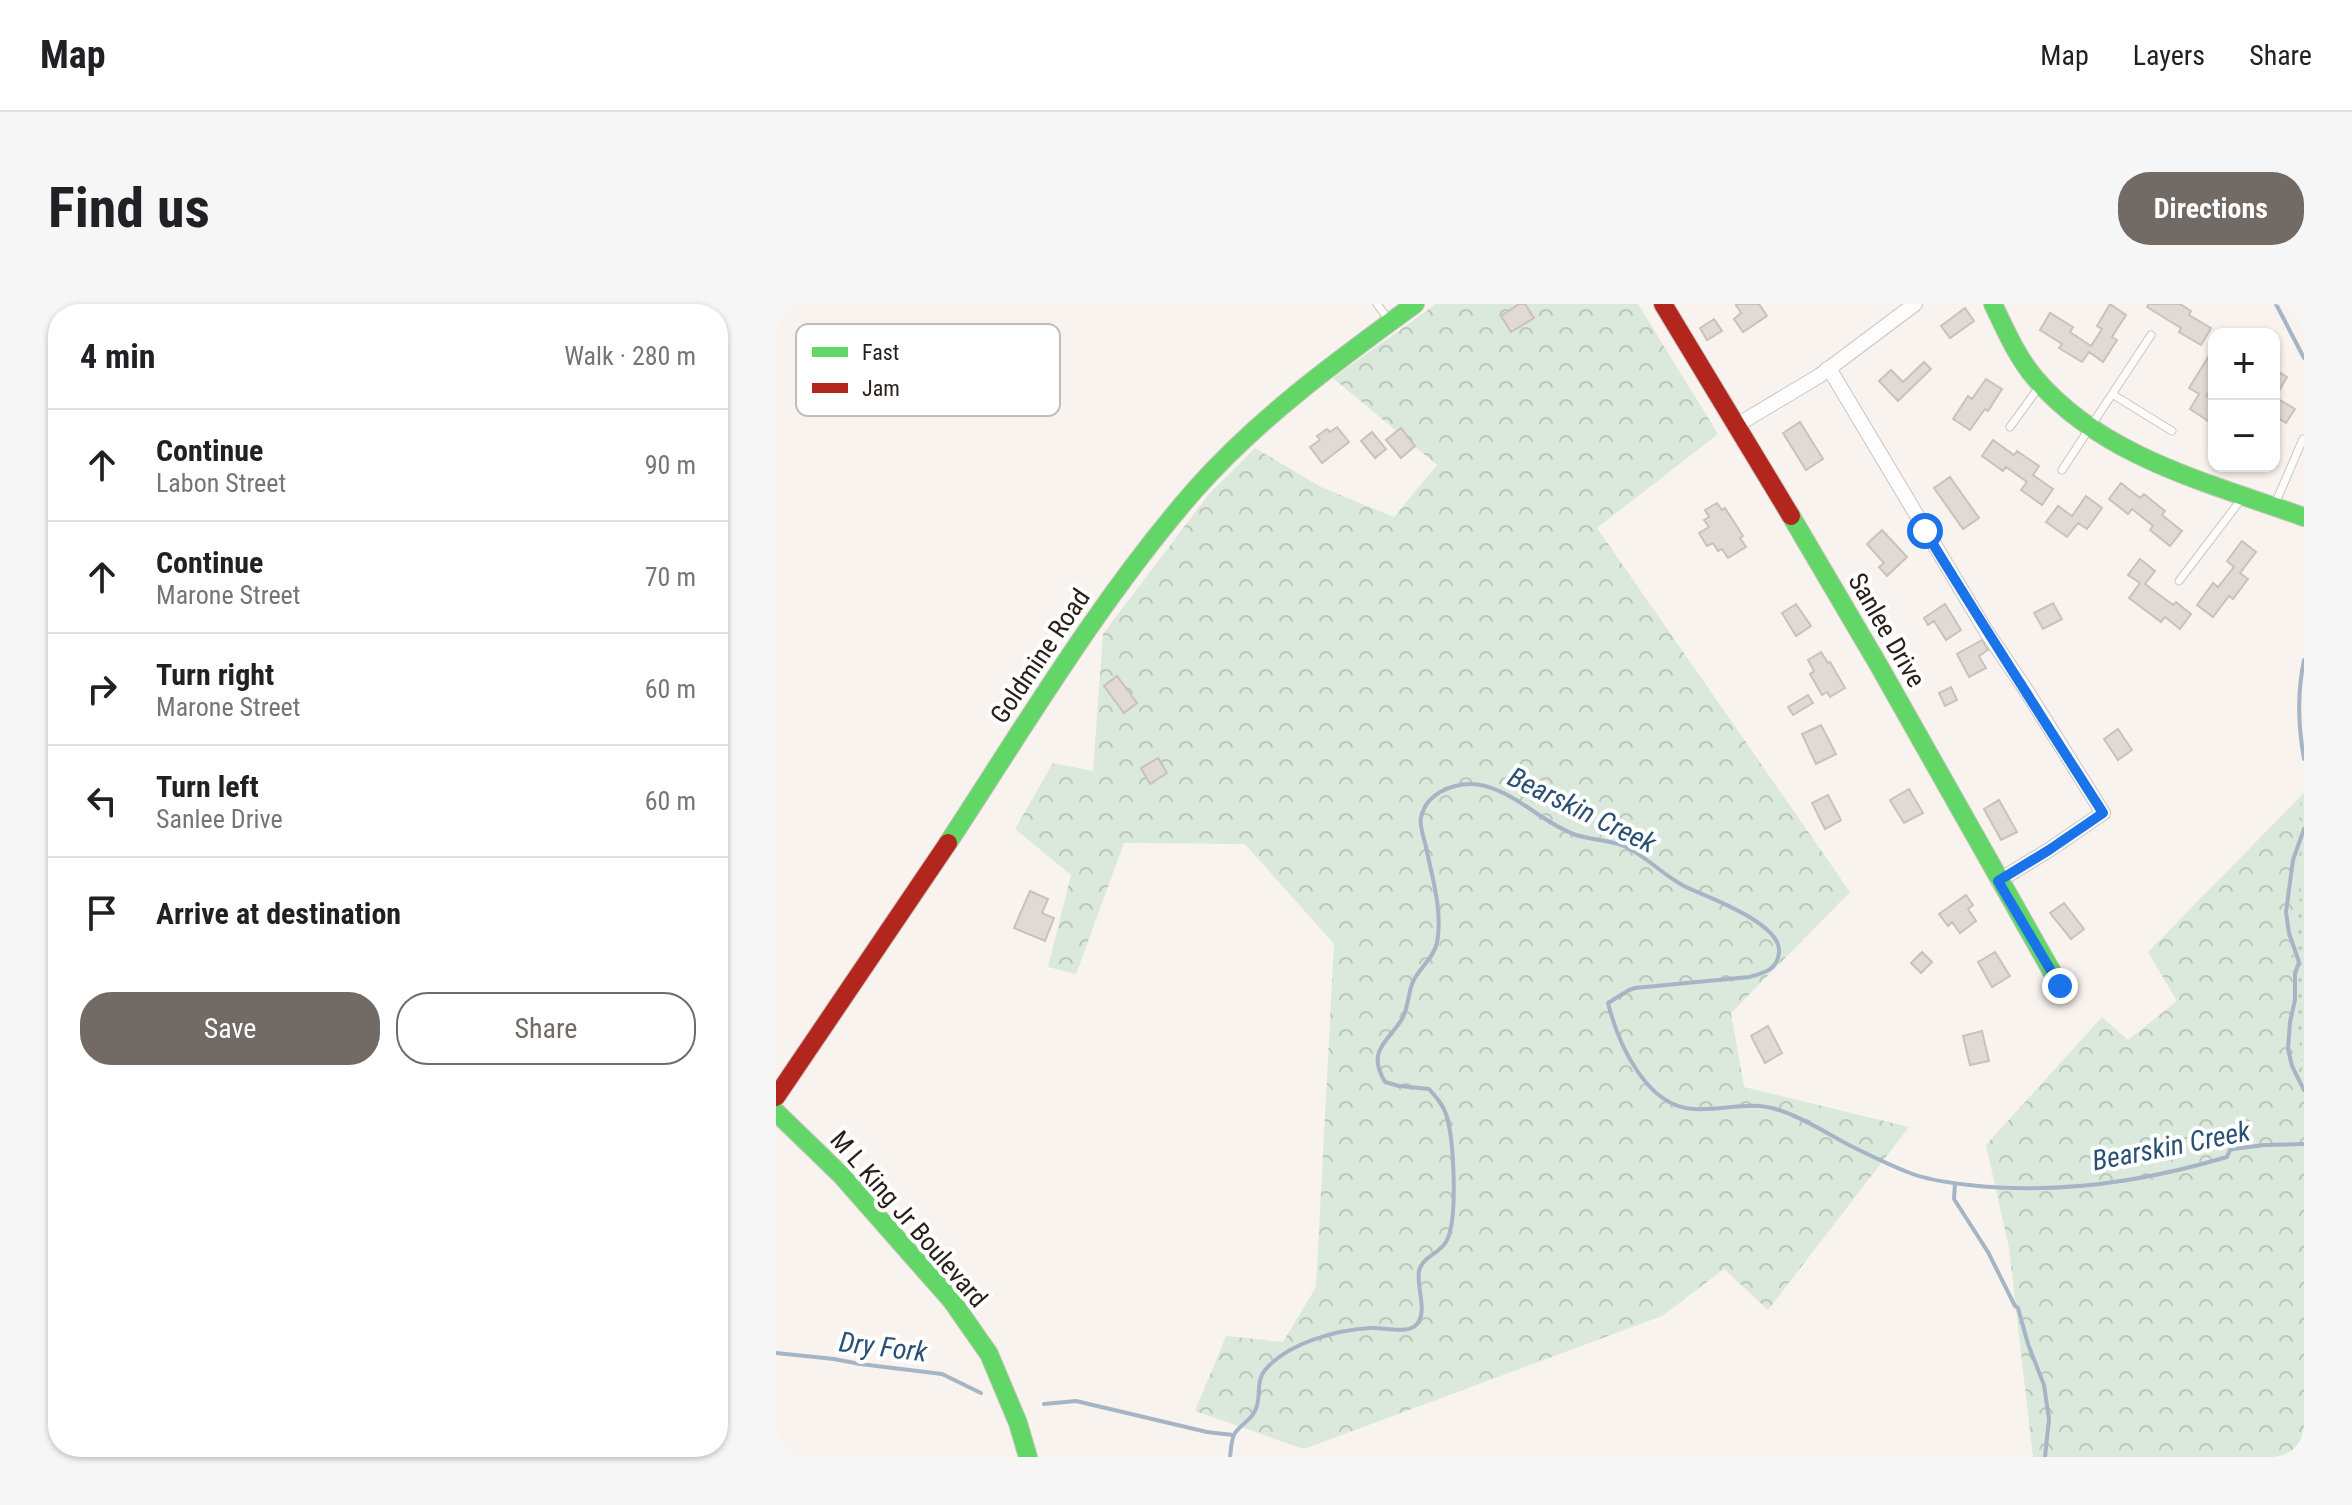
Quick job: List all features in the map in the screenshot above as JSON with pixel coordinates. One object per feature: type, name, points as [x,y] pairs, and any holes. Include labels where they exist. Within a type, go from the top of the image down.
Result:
[{"type":"main road","name":"Goldmine Road","points":[[776,1097],[899,919],[1053,682],[1130,572],[1194,491],[1244,439],[1327,368],[1415,304]]},
{"type":"main road","name":"Sanlee Drive","points":[[1664,304],[1908,718],[2060,986]]},
{"type":"main road","points":[[1993,304],[2014,345],[2041,384],[2090,428],[2149,462],[2304,517]]},
{"type":"main road","name":"M L King Jr Boulevard","points":[[776,1112],[841,1175],[952,1301],[989,1354],[1018,1423],[1028,1457]]},
{"type":"street","points":[[1737,425],[1827,369],[1915,304]]},
{"type":"street","points":[[1827,369],[1986,631],[2103,813],[1998,881]]},
{"type":"lane","points":[[1377,304],[1390,322]]},
{"type":"lane","points":[[2062,470],[2151,335]]},
{"type":"lane","points":[[2010,427],[2041,384]]},
{"type":"lane","points":[[2112,394],[2172,431]]},
{"type":"lane","points":[[2275,506],[2303,439]]},
{"type":"lane","points":[[2179,581],[2244,495]]},
{"type":"green space","points":[[1436,304],[1638,304],[1718,434],[1597,528],[1850,892],[1731,1013],[1744,1087],[1909,1127],[1768,1310],[1724,1269],[1662,1316],[1304,1449],[1195,1411],[1226,1336],[1283,1342],[1316,1287],[1334,944],[1245,844],[1124,843],[1076,974],[1048,967],[1071,875],[1015,829],[1053,763],[1093,771],[1103,634],[1209,494],[1255,448],[1321,487],[1394,517],[1437,465],[1333,378]]},
{"type":"green space","points":[[2304,793],[2304,1089],[2291,958],[2302,882],[2300,797]]},
{"type":"green space","points":[[2300,797],[2302,882],[2291,958],[2304,1089],[2304,1457],[2033,1457],[2009,1248],[1986,1145],[2102,1017],[2128,1040],[2177,1001],[2148,952]]},
{"type":"building","points":[[1519,304],[1525,304],[1534,318],[1511,332],[1501,316]]},
{"type":"building","points":[[1738,304],[1759,304],[1767,316],[1743,332],[1734,319],[1741,313]]},
{"type":"building","points":[[2110,304],[2126,315],[2112,337],[2117,340],[2103,362],[2089,352],[2082,362],[2059,348],[2062,344],[2040,330],[2050,313],[2073,327],[2070,332],[2091,346],[2102,329],[2097,326]]},
{"type":"building","points":[[2149,304],[2180,304],[2191,311],[2189,315],[2211,328],[2208,328],[2201,345],[2147,307]]},
{"type":"building","points":[[1965,308],[1974,321],[1950,338],[1941,326]]},
{"type":"building","points":[[1714,319],[1722,331],[1707,340],[1700,328]]},
{"type":"building","points":[[2208,357],[2208,421],[2190,409],[2199,394],[2189,388]]},
{"type":"building","points":[[1924,362],[1931,369],[1898,401],[1879,381],[1891,370],[1903,382]]},
{"type":"building","points":[[2280,373],[2287,377],[2280,389]]},
{"type":"building","points":[[1986,379],[2002,389],[1988,411],[1985,409],[1970,430],[1953,419],[1968,396],[1972,399]]},
{"type":"building","points":[[2280,400],[2295,409],[2286,423],[2280,420]]},
{"type":"building","points":[[1800,422],[1823,459],[1806,470],[1783,433]]},
{"type":"building","points":[[1337,427],[1349,442],[1322,463],[1310,447],[1320,440],[1317,436]]},
{"type":"building","points":[[1401,428],[1415,446],[1401,458],[1386,440]]},
{"type":"building","points":[[1372,432],[1386,449],[1375,458],[1361,441]]},
{"type":"building","points":[[1993,440],[2014,455],[2017,451],[2039,466],[2033,475],[2053,489],[2042,505],[2021,490],[2027,482],[2006,467],[2003,471],[1982,456]]},
{"type":"building","points":[[1950,477],[1979,518],[1963,529],[1934,488]]},
{"type":"building","points":[[2121,483],[2140,498],[2144,494],[2165,511],[2162,515],[2182,531],[2170,546],[2150,530],[2153,526],[2132,509],[2128,514],[2109,499]]},
{"type":"building","points":[[2086,496],[2102,508],[2087,529],[2078,523],[2067,537],[2046,522],[2058,506],[2072,516]]},
{"type":"building","points":[[1717,503],[1722,510],[1725,508],[1743,536],[1740,538],[1746,547],[1728,558],[1713,543],[1707,546],[1699,533],[1709,527],[1704,520],[1709,517],[1705,510]]},
{"type":"building","points":[[1882,530],[1907,557],[1887,576],[1879,567],[1884,563],[1867,544]]},
{"type":"building","points":[[2242,541],[2256,552],[2240,573],[2248,579],[2233,599],[2229,596],[2213,617],[2197,605],[2213,583],[2218,587],[2234,567],[2227,561]]},
{"type":"building","points":[[2140,559],[2155,571],[2145,584],[2191,614],[2180,629],[2165,617],[2161,622],[2129,598],[2140,583],[2128,575]]},
{"type":"building","points":[[2053,603],[2062,619],[2043,629],[2034,613]]},
{"type":"building","points":[[1796,604],[1811,626],[1796,636],[1782,613]]},
{"type":"building","points":[[1945,604],[1961,630],[1946,640],[1934,621],[1928,625],[1924,618]]},
{"type":"building","points":[[1982,640],[1988,650],[1979,656],[1986,668],[1969,677],[1957,654]]},
{"type":"building","points":[[1821,652],[1845,688],[1830,697],[1827,692],[1822,695],[1810,674],[1814,671],[1808,660]]},
{"type":"building","points":[[1117,676],[1137,703],[1124,713],[1104,686]]},
{"type":"building","points":[[1951,687],[1957,700],[1945,706],[1939,693]]},
{"type":"building","points":[[1808,695],[1813,703],[1793,715],[1788,707]]},
{"type":"building","points":[[1821,725],[1836,754],[1816,764],[1802,734]]},
{"type":"building","points":[[2118,729],[2132,750],[2118,760],[2104,739]]},
{"type":"building","points":[[1158,758],[1167,773],[1150,784],[1141,768]]},
{"type":"building","points":[[1909,789],[1923,813],[1904,823],[1890,800]]},
{"type":"building","points":[[1828,795],[1841,820],[1825,829],[1812,803]]},
{"type":"building","points":[[1999,800],[2017,832],[2001,840],[1984,809]]},
{"type":"building","points":[[1030,891],[1048,899],[1042,913],[1054,918],[1045,941],[1014,928]]},
{"type":"building","points":[[1966,895],[1973,905],[1968,909],[1976,921],[1960,933],[1952,922],[1948,926],[1939,914]]},
{"type":"building","points":[[2064,903],[2084,929],[2071,939],[2050,913]]},
{"type":"building","points":[[1922,952],[1932,962],[1921,973],[1911,963]]},
{"type":"building","points":[[1995,952],[2010,976],[1992,987],[1978,962]]},
{"type":"building","points":[[1768,1026],[1782,1053],[1765,1063],[1751,1036]]},
{"type":"building","points":[[1982,1031],[1989,1061],[1970,1065],[1963,1036]]},
{"type":"waterway","points":[[2276,304],[2304,358]]},
{"type":"waterway","points":[[2304,660],[2299,710],[2304,759]]},
{"type":"waterway","name":"Bearskin Creek","points":[[1230,1457],[1234,1435],[1255,1411],[1262,1375],[1286,1352],[1342,1332],[1370,1328],[1408,1329],[1417,1324],[1422,1312],[1419,1271],[1424,1261],[1447,1240],[1453,1214],[1454,1178],[1446,1114],[1429,1089],[1385,1082],[1378,1054],[1404,1015],[1415,978],[1437,943],[1438,906],[1421,820],[1429,801],[1455,786],[1478,785],[1497,790],[1564,830],[1624,846],[1684,886],[1741,912],[1769,931],[1777,942],[1779,953],[1776,963],[1760,974],[1635,988],[1608,1003],[1619,1036],[1637,1070],[1648,1085],[1677,1106],[1694,1109],[1768,1107],[1797,1117],[1894,1167],[1917,1175],[2002,1188],[2100,1184],[2195,1166],[2227,1157],[2233,1149],[2304,1144]]},
{"type":"waterway","points":[[2304,829],[2293,860],[2286,912],[2299,962],[2295,974],[2295,1000],[2288,1049],[2292,1066],[2304,1090]]},
{"type":"waterway","points":[[1955,1183],[1954,1199],[1988,1252],[2018,1308],[2044,1385],[2049,1419],[2045,1457]]},
{"type":"waterway","name":"Dry Fork","points":[[776,1353],[942,1374],[981,1393]]},
{"type":"waterway","name":"Dry Fork","points":[[1044,1404],[1076,1401],[1207,1432],[1233,1435]]},
{"type":"traffic: fast","points":[[948,843],[1095,618],[1194,491],[1271,415],[1415,304]]},
{"type":"traffic: fast","points":[[1993,304],[2017,352],[2035,378],[2062,406],[2092,429],[2160,465],[2304,517]]},
{"type":"traffic: fast","points":[[1791,516],[2060,986]]},
{"type":"traffic: fast","points":[[776,1112],[841,1175],[952,1301],[989,1354],[1018,1423],[1028,1457]]},
{"type":"traffic: jam","points":[[1663,304],[1791,516]]},
{"type":"traffic: jam","points":[[776,1097],[948,843]]},
{"type":"route","points":[[1925,531],[2103,813],[1998,881],[2060,986]]}]
